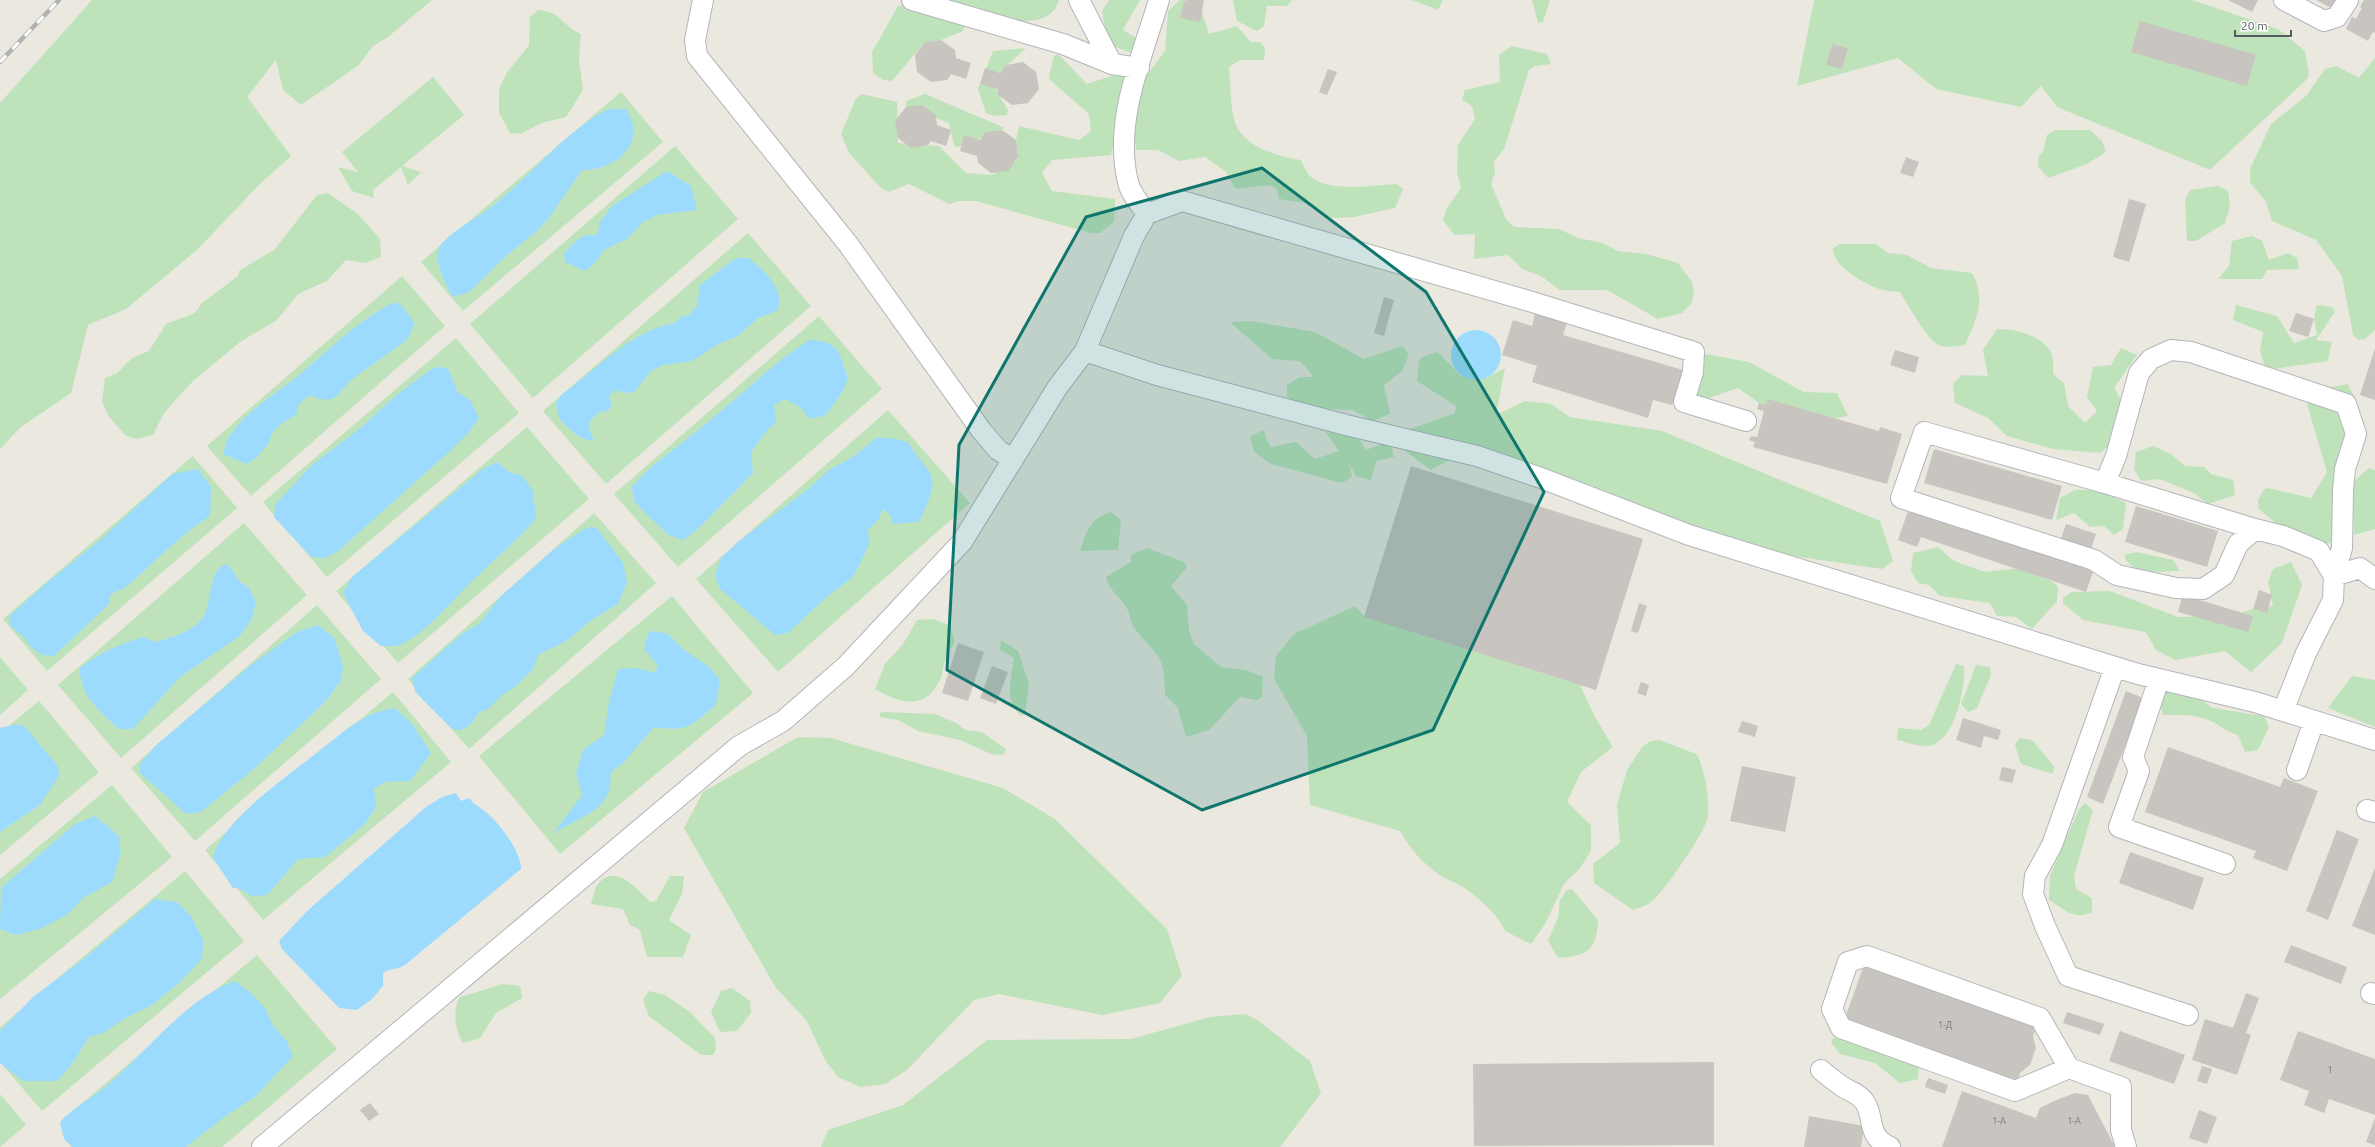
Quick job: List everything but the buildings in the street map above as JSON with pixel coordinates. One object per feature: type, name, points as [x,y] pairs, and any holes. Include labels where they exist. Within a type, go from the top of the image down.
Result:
[{"type":"street","points":[[703,0],[695,40],[697,56],[848,244],[981,430],[998,450],[1013,460]]},
{"type":"street","points":[[912,0],[1063,44],[1112,64],[1139,68]]},
{"type":"street","points":[[1079,0],[1112,64]]},
{"type":"street","points":[[1147,214],[1128,184],[1124,150],[1125,124],[1139,68],[1159,0]]},
{"type":"street","points":[[2284,0],[2324,21],[2338,17],[2348,0]]},
{"type":"street","points":[[262,1147],[739,746],[783,721],[846,666],[962,542],[1057,388],[1085,351],[1134,236],[1147,214],[1182,201],[1529,301],[1694,352],[1693,372],[1684,402],[1746,421]]},
{"type":"street","points":[[2105,483],[2116,456],[2139,373],[2151,359],[2171,350],[2191,352],[2346,404],[2356,434],[2345,469],[2343,490],[2342,548],[2334,576],[2333,600],[2306,653],[2283,711]]},
{"type":"street","points":[[1085,351],[1157,375],[1346,425],[1477,456],[1541,478],[1689,535],[2115,667],[2283,711],[2375,740]]},
{"type":"street","points":[[2255,529],[2238,544],[2224,575],[2203,589],[2176,588],[2117,575],[2094,560],[1901,498],[1924,432],[2105,483],[2255,529],[2283,536],[2319,551],[2334,576]]},
{"type":"street","points":[[2334,576],[2360,568],[2375,579]]},
{"type":"street","points":[[2115,667],[2052,845],[2035,876],[2033,894],[2045,926],[2068,976],[2188,1015]]},
{"type":"street","points":[[2159,679],[2133,757],[2139,770],[2119,827],[2225,864]]},
{"type":"street","points":[[2297,770],[2314,721]]},
{"type":"street","points":[[2069,1068],[2015,1091],[1841,1028],[1832,1009],[1848,962],[1867,956],[2040,1018],[2069,1068],[2121,1087],[2121,1130],[2126,1147]]},
{"type":"street","points":[[1821,1070],[1845,1088],[1856,1093],[1864,1102],[1870,1126],[1876,1137],[1890,1147]]},
{"type":"highlighted area","points":[[1262,168],[1426,292],[1544,492],[1433,730],[1202,810],[947,670],[959,445],[1086,217]]},
{"type":"green space","points":[[92,0],[432,0],[388,37],[373,46],[359,65],[301,105],[283,90],[276,60],[247,97],[291,156],[258,186],[197,250],[126,309],[88,325],[71,393],[21,427],[0,449],[0,103]]},
{"type":"green space","points":[[951,0],[1059,0],[1052,12],[1041,19],[1026,21],[1010,20],[993,16]]},
{"type":"green space","points":[[1109,0],[1140,0],[1123,30],[1143,42],[1138,55],[1109,45],[1102,11]]},
{"type":"green space","points":[[1180,0],[1190,0],[1199,3],[1209,34],[1237,26],[1251,42],[1260,42],[1265,48],[1264,60],[1240,60],[1229,67],[1234,120],[1240,133],[1264,150],[1301,160],[1308,174],[1316,180],[1326,184],[1363,187],[1397,184],[1403,189],[1395,208],[1354,217],[1329,218],[1305,203],[1279,199],[1276,188],[1268,185],[1235,189],[1226,172],[1205,157],[1179,161],[1158,150],[1136,150],[1135,140],[1131,138],[1138,100],[1147,75],[1165,51],[1168,11]]},
{"type":"green space","points":[[1233,0],[1292,0],[1287,6],[1267,6],[1264,26],[1257,31],[1237,21]]},
{"type":"green space","points":[[1412,0],[1443,0],[1438,10]]},
{"type":"green space","points":[[1532,0],[1550,0],[1543,22],[1538,23]]},
{"type":"green space","points":[[1814,0],[2192,0],[2278,29],[2305,51],[2309,75],[2306,80],[2210,170],[2057,107],[2041,86],[2021,107],[1936,89],[1898,58],[1797,86]]},
{"type":"green space","points":[[924,4],[965,26],[963,31],[941,40],[925,42],[892,81],[883,80],[873,73],[872,52],[898,6]]},
{"type":"green space","points":[[538,10],[552,13],[581,34],[579,59],[583,90],[566,117],[541,123],[521,134],[510,133],[499,113],[499,89],[506,74],[529,45],[530,17]]},
{"type":"green space","points":[[1512,46],[1547,54],[1551,64],[1535,66],[1529,70],[1504,149],[1494,162],[1495,173],[1491,184],[1506,219],[1514,227],[1559,229],[1578,238],[1603,243],[1618,251],[1646,254],[1678,263],[1692,282],[1694,290],[1692,303],[1682,313],[1658,319],[1607,290],[1560,290],[1541,276],[1522,269],[1508,255],[1474,259],[1475,234],[1454,235],[1443,220],[1447,208],[1461,188],[1457,172],[1458,145],[1475,119],[1472,106],[1462,100],[1465,90],[1500,82],[1499,55]]},
{"type":"green space","points":[[1026,48],[990,81],[1008,110],[1007,115],[994,116],[986,113],[978,89],[993,51]]},
{"type":"green space","points":[[1058,54],[1087,84],[1123,72],[1130,77],[1111,155],[1052,160],[1042,173],[1052,191],[1115,199],[1114,222],[1100,233],[1091,233],[976,201],[958,201],[949,204],[909,184],[889,192],[881,188],[849,153],[841,134],[856,98],[862,94],[897,102],[898,143],[939,146],[966,173],[992,175],[1016,161],[1018,157],[1016,140],[1019,126],[1079,140],[1091,131],[1089,114],[1050,80],[1049,76],[1054,56]]},
{"type":"green space","points":[[2375,58],[2375,330],[2365,339],[2358,340],[2353,335],[2342,276],[2316,240],[2272,221],[2266,202],[2250,182],[2250,169],[2271,124],[2306,96],[2325,69],[2336,66],[2359,78]]},
{"type":"green space","points":[[433,77],[464,115],[402,166],[421,172],[408,185],[401,167],[373,190],[374,198],[352,191],[338,167],[358,172],[342,152]]},
{"type":"green space","points":[[621,92],[663,142],[463,311],[421,262]]},
{"type":"green space","points":[[925,94],[1005,128],[959,147],[954,146],[949,123],[906,107],[906,101]]},
{"type":"green space","points":[[2056,130],[2090,130],[2102,141],[2106,152],[2087,164],[2048,178],[2038,166],[2039,155],[2043,152],[2047,135]]},
{"type":"green space","points":[[675,146],[738,219],[533,398],[470,324]]},
{"type":"green space","points":[[2218,186],[2228,191],[2230,207],[2225,223],[2196,241],[2187,241],[2185,200],[2190,190]]},
{"type":"green space","points":[[328,193],[358,214],[380,239],[381,257],[365,263],[346,260],[327,281],[298,294],[277,320],[240,342],[193,381],[164,413],[153,435],[136,439],[125,435],[109,417],[102,402],[105,378],[117,373],[132,358],[149,351],[166,324],[195,313],[202,303],[238,276],[239,271],[275,249],[317,195]]},
{"type":"green space","points":[[748,233],[811,306],[606,484],[543,411]]},
{"type":"green space","points":[[2252,236],[2262,241],[2269,260],[2288,253],[2297,258],[2299,269],[2267,270],[2262,279],[2218,279],[2229,266],[2232,241]]},
{"type":"green space","points":[[1840,244],[1876,244],[1888,253],[1907,255],[1931,268],[1972,273],[1976,282],[1979,300],[1976,318],[1965,345],[1947,347],[1937,344],[1923,328],[1900,292],[1882,290],[1865,283],[1850,273],[1837,261],[1833,248]]},
{"type":"green space","points":[[402,276],[445,326],[251,496],[207,446]]},
{"type":"green space","points":[[2236,305],[2277,316],[2294,343],[2317,335],[2314,319],[2317,305],[2332,307],[2335,312],[2316,340],[2332,342],[2328,361],[2266,370],[2260,351],[2263,332],[2233,320]]},
{"type":"green space","points":[[819,316],[882,389],[678,567],[614,494]]},
{"type":"green space","points":[[1252,321],[1315,332],[1364,359],[1402,346],[1409,354],[1402,371],[1384,385],[1390,414],[1373,421],[1352,410],[1295,408],[1287,397],[1287,385],[1300,377],[1314,377],[1300,361],[1272,359],[1230,322]]},
{"type":"green space","points":[[1997,329],[2012,330],[2028,334],[2043,342],[2053,357],[2053,374],[2064,383],[2068,406],[2085,423],[2097,411],[2087,397],[2093,367],[2111,365],[2121,348],[2137,355],[2114,388],[2125,406],[2115,441],[2100,453],[2053,449],[2007,436],[1988,418],[1955,403],[1953,384],[1962,375],[1988,376],[1983,350]]},
{"type":"green space","points":[[456,338],[519,413],[327,577],[263,502]]},
{"type":"green space","points":[[1438,352],[1461,376],[1486,378],[1505,368],[1496,415],[1525,401],[1551,404],[1570,417],[1662,431],[1880,521],[1893,561],[1882,569],[1724,546],[1407,430],[1455,413],[1456,406],[1417,381],[1419,360],[1424,356]]},
{"type":"green space","points":[[1706,354],[1749,362],[1804,392],[1837,393],[1848,416],[1816,422],[1759,403],[1738,388],[1706,399],[1692,397],[1699,358]]},
{"type":"green space","points":[[2348,384],[2359,407],[2359,417],[2341,543],[2301,544],[2259,509],[2258,500],[2264,489],[2268,488],[2311,498],[2327,472],[2305,397],[2310,391]]},
{"type":"green space","points":[[888,410],[970,503],[778,672],[696,579]]},
{"type":"green space","points":[[527,427],[589,499],[398,663],[336,591]]},
{"type":"green space","points":[[1263,430],[1270,447],[1296,442],[1315,459],[1339,451],[1325,431],[1355,433],[1366,450],[1390,441],[1394,457],[1376,461],[1371,480],[1356,476],[1349,463],[1352,477],[1342,483],[1271,464],[1254,452],[1250,437]]},
{"type":"green space","points":[[1405,440],[1452,459],[1431,470],[1405,451]]},
{"type":"green space","points":[[2153,446],[2171,454],[2185,466],[2204,467],[2211,474],[2233,480],[2235,495],[2208,504],[2194,493],[2159,479],[2141,481],[2134,469],[2136,452]]},
{"type":"green space","points":[[193,456],[237,508],[47,671],[3,619]]},
{"type":"green space","points":[[2369,468],[2375,470],[2375,529],[2354,535],[2353,482]]},
{"type":"green space","points":[[2075,490],[2099,490],[2126,503],[2123,529],[2114,535],[2104,526],[2090,527],[2074,513],[2056,520],[2060,498]]},
{"type":"green space","points":[[1111,512],[1121,520],[1118,550],[1080,551],[1084,538],[1090,527],[1098,518]]},
{"type":"green space","points":[[594,513],[656,583],[469,749],[408,679]]},
{"type":"green space","points":[[244,523],[307,595],[121,758],[58,685]]},
{"type":"green space","points":[[1938,547],[1954,561],[1985,572],[2019,568],[2051,581],[2058,587],[2057,601],[2032,629],[2016,617],[1997,616],[1990,603],[1940,596],[1929,585],[1918,583],[1911,571],[1913,553]]},
{"type":"green space","points":[[1147,548],[1184,562],[1187,567],[1171,586],[1187,605],[1189,631],[1194,644],[1221,667],[1246,670],[1263,677],[1262,697],[1257,700],[1240,697],[1209,730],[1186,737],[1178,708],[1165,695],[1164,672],[1159,658],[1134,628],[1124,603],[1107,582],[1106,577],[1131,562],[1131,555]]},
{"type":"green space","points":[[2137,552],[2173,560],[2180,571],[2155,572],[2140,570],[2133,567],[2124,555]]},
{"type":"green space","points":[[2291,562],[2302,585],[2282,643],[2251,672],[2225,651],[2175,660],[2156,650],[2146,632],[2083,620],[2063,603],[2063,598],[2071,592],[2110,591],[2178,617],[2233,616],[2253,609],[2273,606],[2268,582],[2273,569]]},
{"type":"green space","points":[[672,596],[753,693],[560,854],[479,756]]},
{"type":"green space","points":[[317,605],[381,679],[195,841],[131,768]]},
{"type":"green space","points":[[1355,606],[1365,617],[1580,685],[1595,717],[1613,747],[1581,772],[1567,802],[1591,825],[1591,851],[1580,868],[1564,884],[1545,924],[1531,944],[1505,931],[1493,912],[1475,895],[1438,874],[1426,864],[1412,849],[1400,831],[1310,805],[1307,736],[1274,679],[1276,656],[1294,634]]},
{"type":"green space","points":[[933,619],[949,625],[955,641],[946,658],[940,680],[933,691],[918,701],[910,702],[901,701],[875,689],[885,664],[903,644],[917,620]]},
{"type":"green space","points":[[1001,640],[1018,651],[1029,684],[1025,714],[1021,716],[1012,703],[1010,689],[1014,658],[1000,650]]},
{"type":"green space","points":[[0,657],[28,690],[0,715]]},
{"type":"green space","points":[[1956,664],[1964,666],[1963,688],[1956,715],[1951,727],[1944,737],[1935,744],[1925,746],[1897,740],[1898,728],[1921,730],[1929,725]]},
{"type":"green space","points":[[1976,665],[1990,667],[1991,675],[1977,708],[1968,712],[1961,704]]},
{"type":"green space","points":[[2352,676],[2375,680],[2375,727],[2328,708]]},
{"type":"green space","points":[[2160,688],[2190,691],[2212,708],[2264,716],[2269,727],[2258,750],[2245,752],[2238,735],[2207,719],[2189,716],[2163,715],[2159,702]]},
{"type":"green space","points":[[393,692],[451,762],[263,920],[205,850]]},
{"type":"green space","points":[[39,701],[99,772],[0,855],[0,733]]},
{"type":"green space","points":[[881,712],[935,714],[956,723],[965,730],[982,732],[1006,749],[1003,755],[991,754],[960,740],[918,731],[898,720],[879,717]]},
{"type":"green space","points":[[798,737],[831,738],[1003,788],[1055,819],[1167,929],[1182,976],[1160,1003],[1102,1015],[999,994],[974,1000],[907,1070],[885,1084],[860,1087],[838,1077],[825,1060],[807,1021],[776,988],[684,828],[703,792]]},
{"type":"green space","points":[[2020,738],[2032,740],[2054,766],[2053,774],[2021,764],[2015,745]]},
{"type":"green space","points":[[1660,740],[1696,754],[1702,768],[1708,796],[1707,820],[1691,850],[1664,888],[1650,903],[1633,910],[1594,883],[1593,864],[1620,843],[1617,805],[1627,770],[1643,746],[1651,741]]},
{"type":"green space","points":[[112,785],[172,857],[0,999],[0,879]]},
{"type":"green space","points":[[2085,803],[2093,810],[2074,876],[2076,889],[2092,898],[2092,912],[2074,915],[2049,900],[2050,876],[2079,809]]},
{"type":"green space","points":[[185,871],[244,941],[42,1111],[0,1062],[0,1027]]},
{"type":"green space","points":[[612,876],[626,880],[651,902],[656,901],[670,876],[684,876],[682,894],[669,920],[691,935],[683,957],[647,957],[640,930],[630,925],[623,909],[591,904],[594,893],[599,883]]},
{"type":"green space","points":[[1572,889],[1598,920],[1597,930],[1595,939],[1588,950],[1576,956],[1558,958],[1548,941],[1558,918],[1560,900],[1567,890]]},
{"type":"green space","points":[[257,955],[337,1049],[222,1147],[81,1147],[60,1122]]},
{"type":"green space","points":[[503,984],[520,986],[522,998],[496,1013],[480,1038],[463,1043],[456,1026],[455,1014],[460,997]]},
{"type":"green space","points":[[732,988],[750,1001],[751,1013],[737,1031],[720,1032],[711,1012],[721,991]]},
{"type":"green space","points":[[649,991],[665,995],[690,1012],[715,1038],[716,1050],[713,1055],[701,1055],[649,1016],[643,1000]]},
{"type":"green space","points":[[1245,1014],[1256,1019],[1310,1061],[1321,1093],[1280,1147],[821,1147],[828,1130],[903,1105],[987,1040],[1131,1039],[1210,1017]]},
{"type":"green space","points":[[1833,1038],[1855,1039],[1919,1065],[1918,1079],[1900,1083],[1875,1063],[1840,1054],[1831,1042]]},
{"type":"green space","points":[[0,1094],[26,1125],[0,1147]]},
{"type":"water","points":[[608,109],[626,109],[632,121],[633,133],[631,144],[625,153],[606,166],[582,170],[548,219],[537,231],[507,255],[469,292],[452,297],[439,265],[438,252],[443,242],[453,233],[498,202],[574,132],[591,119]]},
{"type":"water","points":[[667,171],[691,186],[697,210],[657,215],[642,223],[627,239],[604,250],[596,262],[585,271],[565,262],[564,254],[578,239],[586,236],[597,235],[600,222],[612,206]]},
{"type":"water","points":[[736,258],[748,258],[761,268],[767,275],[779,296],[777,311],[758,318],[738,336],[717,345],[692,361],[663,365],[651,371],[634,392],[625,393],[616,390],[609,396],[612,405],[608,411],[599,412],[590,421],[589,429],[594,440],[580,437],[560,419],[556,404],[561,395],[615,352],[644,333],[675,323],[682,316],[688,316],[697,306],[700,285]]},
{"type":"water","points":[[395,302],[402,306],[415,324],[407,340],[351,380],[336,397],[328,400],[319,399],[310,395],[299,404],[296,415],[282,423],[273,432],[268,444],[256,458],[247,464],[223,454],[228,439],[242,420],[251,412],[298,376],[356,326]]},
{"type":"water","points":[[1471,330],[1481,330],[1494,337],[1501,350],[1501,360],[1494,373],[1481,380],[1471,380],[1462,376],[1455,369],[1451,360],[1451,350],[1455,341],[1462,334]]},
{"type":"water","points":[[809,340],[828,343],[840,354],[847,378],[844,389],[838,399],[824,416],[809,419],[801,408],[785,399],[774,405],[776,423],[768,429],[751,452],[753,473],[698,529],[683,540],[669,535],[634,501],[632,487],[657,463],[781,360]]},
{"type":"water","points":[[441,367],[448,369],[458,392],[471,401],[479,418],[469,432],[449,452],[337,552],[323,559],[310,556],[274,517],[275,505],[312,465],[358,430],[399,393],[433,368]]},
{"type":"water","points":[[876,438],[890,438],[908,442],[930,473],[932,479],[931,491],[919,522],[893,524],[890,515],[883,509],[878,520],[868,530],[869,545],[853,577],[828,596],[788,633],[775,635],[720,589],[715,576],[721,558],[739,541],[807,490],[829,470],[854,456]]},
{"type":"water","points":[[498,462],[510,473],[522,475],[533,491],[536,519],[421,632],[400,645],[381,646],[363,631],[343,593],[352,577],[484,468]]},
{"type":"water","points":[[198,469],[211,487],[210,516],[176,542],[122,590],[118,590],[110,595],[109,604],[54,656],[42,655],[31,647],[23,636],[11,627],[9,616],[50,580],[99,541],[172,474]]},
{"type":"water","points":[[592,527],[597,528],[623,563],[627,582],[618,604],[593,619],[565,642],[539,654],[533,669],[516,686],[502,695],[488,709],[479,712],[471,724],[462,730],[452,729],[415,691],[412,678],[463,633],[479,624],[501,596],[553,550],[584,529]]},
{"type":"water","points":[[228,564],[239,581],[249,588],[256,602],[252,618],[240,636],[180,677],[133,729],[119,729],[98,709],[87,695],[83,687],[80,668],[103,653],[126,643],[143,637],[155,642],[183,633],[196,625],[205,614],[214,577],[217,571],[222,566]]},
{"type":"water","points":[[318,625],[335,639],[343,667],[341,681],[325,702],[254,769],[201,812],[186,814],[140,773],[140,764],[155,746],[251,665],[297,632]]},
{"type":"water","points":[[653,631],[668,634],[684,650],[709,667],[720,680],[716,705],[688,726],[675,729],[654,727],[624,762],[611,772],[609,791],[599,806],[585,816],[553,834],[582,795],[576,773],[583,750],[604,735],[609,702],[618,669],[638,668],[654,673],[658,666],[644,649],[648,634]]},
{"type":"water","points":[[395,708],[412,724],[431,753],[410,781],[385,782],[374,789],[376,807],[365,824],[325,857],[298,859],[267,895],[252,896],[238,888],[233,888],[213,858],[218,844],[228,830],[271,788],[352,725],[373,714]]},
{"type":"water","points":[[17,724],[25,727],[58,766],[59,776],[40,805],[0,832],[0,728]]},
{"type":"water","points":[[456,793],[461,801],[469,798],[493,819],[514,847],[518,855],[521,869],[405,965],[383,973],[383,986],[372,999],[357,1010],[339,1008],[282,949],[279,941],[307,911],[426,807],[442,797]]},
{"type":"water","points":[[95,816],[119,836],[121,852],[112,882],[83,898],[67,915],[40,929],[16,935],[0,929],[1,888],[75,824]]},
{"type":"water","points":[[155,899],[177,902],[191,916],[204,942],[201,960],[179,983],[152,1005],[127,1017],[103,1033],[89,1037],[72,1064],[57,1081],[23,1081],[0,1063],[0,1031],[33,997],[86,957]]},
{"type":"water","points":[[235,981],[251,993],[265,1008],[273,1026],[286,1040],[293,1056],[256,1096],[223,1118],[186,1147],[72,1147],[64,1139],[60,1122],[66,1116],[110,1083],[184,1012],[217,989]]},
{"type":"railway","points":[[0,62],[59,0]]}]
